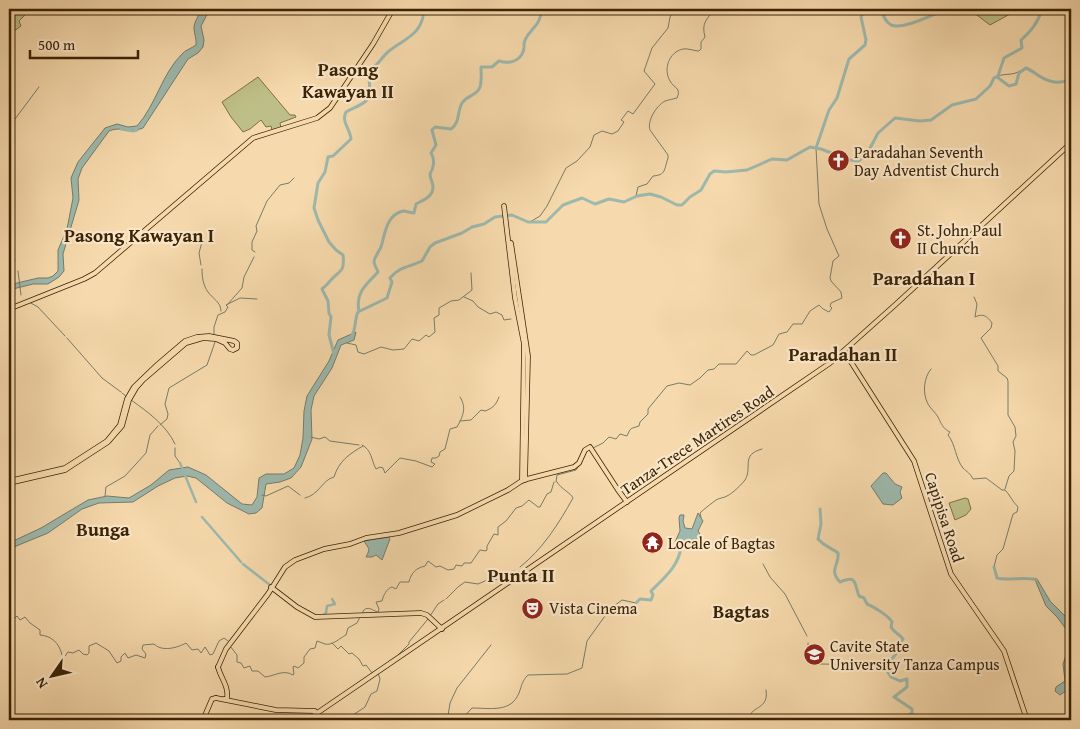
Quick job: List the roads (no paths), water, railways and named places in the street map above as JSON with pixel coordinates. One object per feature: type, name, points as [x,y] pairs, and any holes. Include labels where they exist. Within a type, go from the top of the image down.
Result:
[{"type":"main road","points":[[9,309],[95,273],[253,138],[313,120],[323,114],[330,108],[373,44],[393,9]]},
{"type":"main road","name":"Tanza-Trece Martires Road","points":[[307,720],[806,380],[844,351],[1071,143]]},
{"type":"main road","points":[[504,206],[528,356],[524,480]]},
{"type":"main road","points":[[507,220],[515,298],[524,344],[524,480]]},
{"type":"main road","points":[[9,482],[65,468],[107,441],[120,425],[134,387],[185,341],[209,336],[229,344]]},
{"type":"main road","name":"Capipisa Road","points":[[844,351],[914,461],[951,574],[1004,651],[1027,720]]},
{"type":"main road","points":[[224,699],[228,695],[226,684],[221,678],[219,664],[225,648],[288,564],[303,556],[366,538],[410,530],[457,515],[499,495],[524,480],[574,467],[579,463],[585,450],[590,447],[627,502]]},
{"type":"main road","points":[[219,664],[226,649],[262,602],[271,587]]},
{"type":"main road","points":[[271,587],[297,607],[315,617],[421,613],[428,615],[442,629]]},
{"type":"main road","points":[[204,720],[213,698],[276,710],[315,710],[317,714]]},
{"type":"waterway","points":[[334,354],[329,335],[331,317],[328,301],[322,289],[341,270],[343,255],[329,242],[318,220],[314,208],[318,183],[325,172],[328,157],[333,156],[351,139],[345,122],[346,112],[359,106],[369,97],[370,72],[389,51],[417,30],[423,17],[424,9]]},
{"type":"waterway","points":[[359,311],[360,293],[378,272],[374,261],[381,247],[385,231],[393,216],[403,211],[414,213],[416,204],[427,198],[433,190],[430,177],[433,166],[431,153],[436,145],[432,130],[435,127],[451,129],[454,127],[462,103],[479,90],[481,67],[492,67],[499,61],[509,62],[519,58],[524,51],[525,40],[539,20],[542,9]]},
{"type":"waterway","points":[[530,222],[540,216],[566,168],[577,161],[590,147],[594,135],[602,131],[612,134],[618,131],[624,122],[621,120],[628,111],[633,114],[655,84],[644,71],[652,48],[668,28],[670,17],[676,9]]},
{"type":"waterway","points":[[636,196],[638,187],[647,184],[653,176],[662,173],[668,158],[668,155],[649,126],[658,106],[665,101],[677,98],[678,95],[678,90],[668,76],[667,66],[671,57],[678,51],[685,49],[699,51],[701,49],[701,42],[705,37],[704,24],[716,9]]},
{"type":"waterway","points":[[816,148],[829,110],[837,98],[849,59],[865,45],[866,40],[861,17],[865,9]]},
{"type":"waterway","points":[[881,9],[887,22],[897,26],[927,18],[947,9]]},
{"type":"waterway","points":[[351,337],[358,312],[387,298],[392,282],[390,278],[394,274],[401,269],[422,261],[430,247],[435,243],[462,233],[472,227],[484,224],[495,217],[512,215],[528,222],[546,222],[563,205],[582,198],[595,204],[609,199],[624,202],[637,196],[650,194],[677,205],[682,205],[701,190],[710,174],[714,171],[747,170],[772,159],[787,160],[810,147],[858,161],[866,156],[878,133],[895,118],[920,121],[931,120],[952,105],[976,99],[990,86],[994,78],[998,76],[1004,58],[1022,48],[1021,40],[1034,26],[1042,9]]},
{"type":"waterway","points":[[997,77],[1009,86],[1016,84],[1019,73],[1026,68],[1050,81],[1071,81]]},
{"type":"waterway","points":[[998,76],[1020,71]]},
{"type":"waterway","points":[[9,123],[15,119],[39,87]]},
{"type":"waterway","points":[[121,129],[137,130]]},
{"type":"waterway","points":[[593,448],[603,443],[609,437],[616,439],[620,434],[627,436],[631,429],[639,426],[640,422],[648,414],[648,409],[667,386],[679,383],[690,385],[708,370],[714,369],[719,364],[736,364],[747,351],[754,355],[773,345],[779,334],[787,332],[793,324],[802,324],[810,311],[819,305],[829,312],[832,308],[830,306],[831,303],[842,298],[841,292],[830,278],[833,261],[839,256],[827,229],[819,204],[816,148]]},
{"type":"waterway","points":[[255,252],[252,250],[252,242],[257,231],[256,226],[267,201],[280,185],[289,183],[294,178]]},
{"type":"waterway","points":[[201,265],[199,253],[202,242]]},
{"type":"waterway","points":[[9,250],[15,260]]},
{"type":"waterway","points":[[227,305],[242,288],[244,277],[254,257]]},
{"type":"waterway","points":[[202,269],[205,287],[218,303],[221,311]]},
{"type":"waterway","points":[[18,271],[21,295]]},
{"type":"waterway","points":[[347,343],[356,345],[358,352],[364,354],[381,347],[393,350],[404,349],[412,339],[419,341],[426,335],[429,337],[435,332],[434,318],[439,315],[439,308],[451,301],[459,300],[472,290],[471,273]]},
{"type":"waterway","points":[[464,297],[473,301],[478,307],[490,314],[496,312],[502,315],[504,320],[511,319]]},
{"type":"waterway","points":[[974,297],[977,304],[975,317],[985,316],[992,323],[991,328],[981,338],[998,366],[998,371],[1008,381],[1008,415],[1015,427],[1016,436],[1013,442],[1015,451],[1014,471],[1009,476],[1005,489]]},
{"type":"waterway","points":[[214,334],[218,315],[225,312],[228,307],[226,305],[240,298],[257,299]]},
{"type":"waterway","points":[[29,302],[38,307],[65,336]]},
{"type":"waterway","points":[[67,338],[102,378],[121,392]]},
{"type":"waterway","points":[[160,425],[167,419],[168,414],[165,404],[169,388],[207,365],[215,342]]},
{"type":"waterway","points":[[931,369],[925,385],[926,400],[942,426],[950,432],[948,435],[953,443],[960,464],[973,479],[986,478],[1002,490],[1005,490],[1018,507],[1017,512],[1013,514],[1003,549],[997,555],[994,567]]},
{"type":"waterway","points":[[122,393],[127,397]]},
{"type":"waterway","points":[[362,445],[370,452],[376,469],[383,468],[385,473],[400,458],[432,467],[435,464],[431,462],[432,458],[439,456],[440,452],[445,449],[450,429],[457,427],[461,419],[464,408],[460,397]]},
{"type":"waterway","points":[[460,421],[471,420],[481,410],[490,409],[499,397]]},
{"type":"waterway","points":[[131,400],[162,425],[175,444]]},
{"type":"waterway","points":[[105,496],[106,487],[125,476],[146,453],[150,435],[158,426]]},
{"type":"waterway","points":[[311,437],[319,439],[325,437],[330,441],[359,445]]},
{"type":"waterway","points":[[305,498],[314,494],[326,481],[334,477],[345,458],[363,446]]},
{"type":"waterway","points":[[175,448],[175,456],[180,463]]},
{"type":"waterway","points":[[701,517],[700,513],[704,509],[737,489],[747,475],[749,458],[755,452],[762,449]]},
{"type":"waterway","points":[[180,463],[196,502]]},
{"type":"waterway","points":[[556,482],[557,475],[576,470],[580,464]]},
{"type":"waterway","points":[[363,614],[363,611],[367,608],[378,612],[379,609],[376,602],[382,601],[388,589],[392,587],[396,589],[400,582],[409,582],[414,571],[425,566],[428,561],[436,567],[440,566],[448,570],[454,569],[456,565],[462,566],[464,563],[471,563],[480,550],[487,550],[487,546],[494,534],[498,535],[498,527],[506,521],[516,508],[529,500],[540,507],[547,494],[551,492],[554,482]]},
{"type":"waterway","points":[[520,567],[543,544],[573,498],[557,482]]},
{"type":"waterway","points":[[262,495],[266,496],[288,486],[300,495]]},
{"type":"waterway","points":[[820,509],[821,524],[818,539],[838,553],[835,570],[837,578],[840,582],[849,579],[854,581],[859,596],[864,598],[867,604],[888,617],[892,622],[892,629],[903,639],[898,646],[896,654],[887,665],[887,671],[891,677],[900,681],[907,679],[907,687],[894,697],[912,709],[912,713],[903,718],[904,720]]},
{"type":"waterway","points":[[202,517],[241,562]]},
{"type":"waterway","points":[[636,603],[640,599],[651,600],[653,595],[651,591],[674,566],[681,547]]},
{"type":"waterway","points":[[243,564],[270,585]]},
{"type":"waterway","points":[[763,564],[770,577],[785,594],[807,636]]},
{"type":"waterway","points":[[994,567],[997,578],[1028,578],[1036,580]]},
{"type":"waterway","points":[[446,599],[465,582],[478,584],[487,580],[498,579],[514,571]]},
{"type":"waterway","points":[[323,615],[326,613],[327,606],[335,604],[332,599]]},
{"type":"waterway","points":[[430,616],[438,604],[444,600]]},
{"type":"waterway","points":[[461,720],[472,708],[493,709],[511,704],[528,675],[567,674],[582,668],[587,641],[610,609],[622,600],[636,603]]},
{"type":"waterway","points":[[9,621],[12,621],[17,616],[20,620],[25,617],[40,630],[40,635],[54,641],[62,655],[65,656],[68,652],[73,653],[79,650],[87,655],[89,653],[89,646],[96,643],[109,651],[117,663],[121,661],[121,657],[125,653],[128,658],[136,655],[145,658],[146,654],[142,649],[143,645],[154,644],[161,648],[170,648],[186,643],[192,650],[198,649],[201,653],[205,647],[210,655],[213,654],[219,641],[224,638],[228,641]]},
{"type":"waterway","points":[[230,646],[237,655],[237,662],[241,663],[244,668],[250,666],[252,671],[258,671],[265,677],[282,673],[293,675],[293,667],[298,668],[304,663],[304,657],[310,649],[315,648],[317,641],[325,644],[336,641],[346,635],[348,628],[357,623],[360,617]]},
{"type":"waterway","points":[[396,657],[409,644],[428,619]]},
{"type":"waterway","points":[[332,643],[338,649],[341,646],[349,654],[352,653],[373,674]]},
{"type":"waterway","points":[[808,643],[809,655]]},
{"type":"waterway","points":[[444,720],[448,716],[450,703],[457,688],[491,645]]},
{"type":"waterway","points":[[820,664],[887,665]]},
{"type":"waterway","points":[[351,720],[353,715],[365,707],[371,694],[377,691],[380,679],[378,673]]},
{"type":"waterway","points":[[747,720],[753,711],[765,701],[766,690]]},
{"type":"place","name":"Paradahan Seventh Day Adventist Church","points":[[838,161]]},
{"type":"place","name":"St. John Paul II Church","points":[[901,239]]},
{"type":"place","name":"Locale of Bagtas","points":[[652,543]]},
{"type":"place","name":"Vista Cinema","points":[[533,608]]},
{"type":"place","name":"Cavite State University Tanza Campus","points":[[814,655]]},
{"type":"district","name":"Pasong Kawayan II","points":[[348,80]]},
{"type":"district","name":"Pasong Kawayan I","points":[[139,235]]},
{"type":"district","name":"Paradahan I","points":[[924,278]]},
{"type":"district","name":"Paradahan II","points":[[843,354]]},
{"type":"district","name":"Bunga","points":[[103,529]]},
{"type":"district","name":"Punta II","points":[[521,575]]},
{"type":"district","name":"Bagtas","points":[[741,611]]}]
